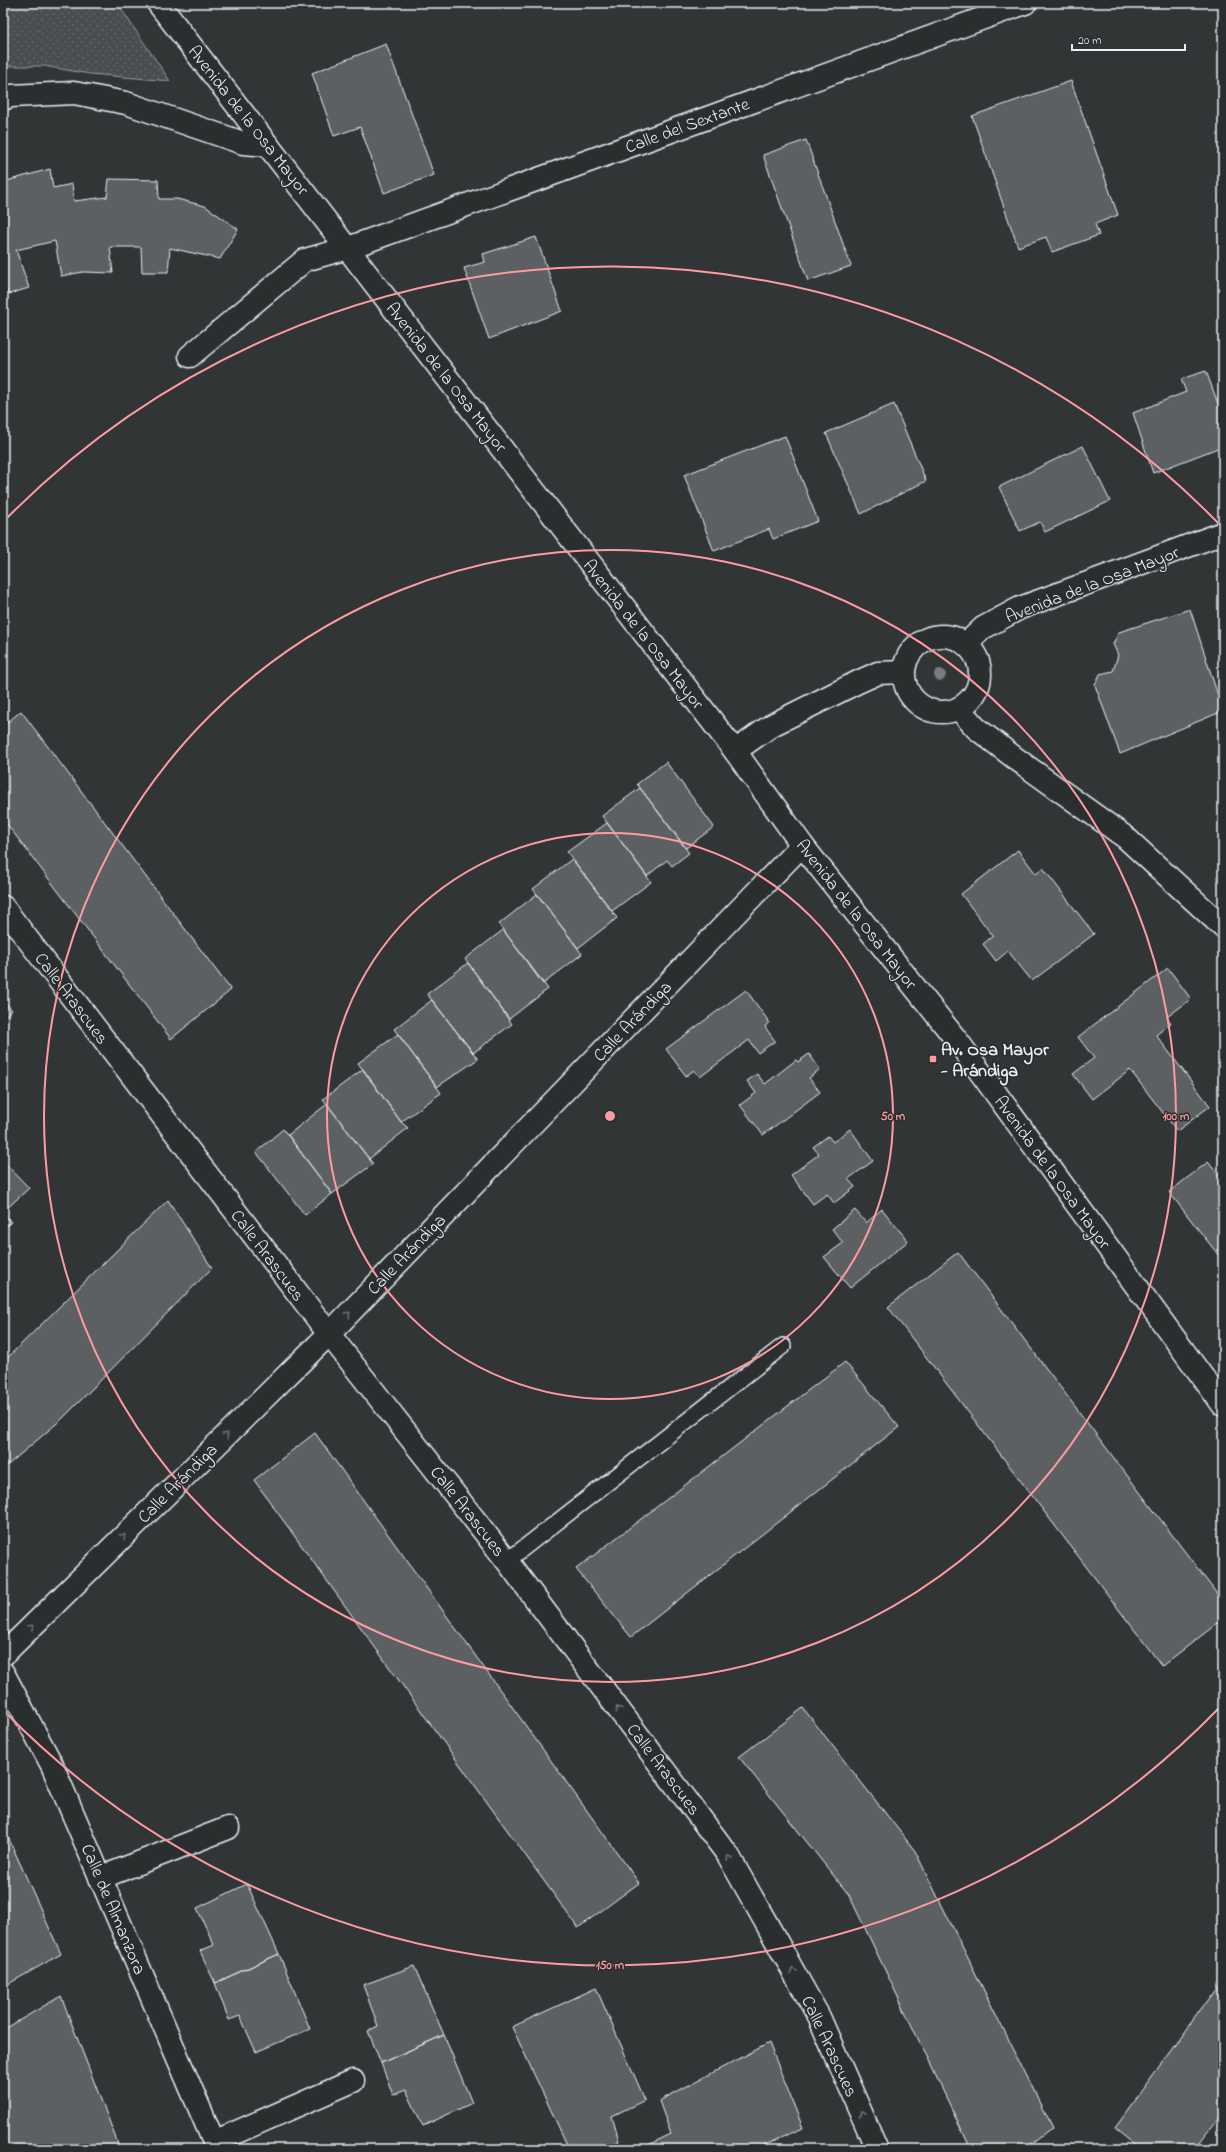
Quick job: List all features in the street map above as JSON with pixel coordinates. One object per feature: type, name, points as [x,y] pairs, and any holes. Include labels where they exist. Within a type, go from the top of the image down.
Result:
[{"type":"street","name":"Avenida de la Osa Mayor","points":[[158,3],[735,751],[802,845],[959,1043],[1223,1405]]},
{"type":"street","name":"Calle del Sextante","points":[[190,356],[305,260],[348,248],[1025,3]]},
{"type":"street","points":[[3,99],[11,96],[74,93],[126,104],[243,142],[268,145]]},
{"type":"street","name":"Avenida de la Osa Mayor","points":[[966,644],[983,628],[1020,608],[1223,533]]},
{"type":"street","points":[[944,635],[955,638],[966,644],[980,665],[980,679],[977,691],[969,702],[959,709],[946,713],[920,706],[911,697],[905,685],[903,672],[906,660],[912,650],[921,642],[932,637],[944,635]]},
{"type":"street","points":[[735,751],[772,725],[858,682],[878,674],[903,672]]},
{"type":"street","points":[[959,709],[976,728],[1125,837],[1223,927]]},
{"type":"street","name":"Calle Arándiga","points":[[3,1655],[328,1334],[802,845]]},
{"type":"street","name":"Calle Arascues","points":[[3,907],[328,1334],[507,1561],[728,1855],[819,2018],[877,2149]]},
{"type":"street","name":"Calle de Almanzora","points":[[3,1673],[52,1765],[215,2145]]},
{"type":"street","points":[[100,1878],[228,1828]]},
{"type":"street","points":[[215,2145],[353,2081]]},
{"type":"lane","points":[[507,1561],[783,1346]]},
{"type":"shaded area","points":[[3,3],[117,3],[170,81],[90,74],[44,66],[3,66]]},
{"type":"building","points":[[857,3],[873,3],[859,8]]},
{"type":"building","points":[[386,44],[434,175],[384,193],[360,127],[334,136],[312,73]]},
{"type":"building","points":[[1071,81],[1118,215],[1095,224],[1099,235],[1052,252],[1046,237],[1018,247],[972,116]]},
{"type":"building","points":[[806,140],[851,266],[808,281],[763,155]]},
{"type":"building","points":[[50,169],[53,188],[72,184],[74,201],[107,197],[109,179],[158,180],[159,199],[177,199],[205,206],[238,229],[220,259],[170,248],[168,272],[142,272],[141,247],[110,247],[113,273],[83,272],[61,276],[55,241],[16,250],[29,288],[9,294],[3,283],[3,182]]},
{"type":"building","points":[[536,237],[562,311],[489,339],[464,268],[485,262],[483,254]]},
{"type":"building","points":[[1206,371],[1223,417],[1223,446],[1153,473],[1133,413],[1186,392],[1181,379]]},
{"type":"building","points":[[894,404],[926,481],[861,514],[826,433]]},
{"type":"building","points":[[785,436],[818,521],[773,539],[769,529],[714,551],[684,475]]},
{"type":"building","points":[[1083,446],[1110,501],[1045,532],[1040,522],[1020,531],[999,487]]},
{"type":"building","points":[[1190,609],[1223,711],[1120,754],[1095,685],[1100,674],[1113,671],[1118,655],[1113,644],[1119,632]]},
{"type":"building","points":[[21,711],[231,990],[171,1039],[3,819],[3,726]]},
{"type":"building","points":[[666,762],[714,827],[686,848],[637,784]]},
{"type":"building","points":[[640,788],[689,853],[672,866],[667,860],[647,876],[602,816]]},
{"type":"building","points":[[607,823],[651,882],[612,911],[567,852]]},
{"type":"building","points":[[1018,850],[1036,874],[1043,868],[1094,934],[1032,981],[1008,951],[996,961],[983,944],[993,936],[961,894]]},
{"type":"building","points":[[572,859],[617,918],[578,948],[533,889]]},
{"type":"building","points":[[537,894],[582,954],[543,984],[499,924]]},
{"type":"building","points":[[503,930],[548,989],[509,1019],[465,959]]},
{"type":"building","points":[[468,963],[512,1024],[473,1053],[427,994]]},
{"type":"building","points":[[1168,968],[1191,999],[1167,1017],[1171,1023],[1156,1035],[1210,1106],[1177,1131],[1130,1070],[1092,1099],[1073,1074],[1094,1058],[1078,1037]]},
{"type":"building","points":[[746,990],[769,1022],[765,1027],[775,1041],[758,1053],[749,1040],[700,1077],[694,1070],[686,1076],[666,1049]]},
{"type":"building","points":[[3,1000],[12,1010],[3,1018]]},
{"type":"building","points":[[432,1000],[478,1059],[437,1087],[394,1029]]},
{"type":"building","points":[[398,1034],[441,1093],[401,1122],[358,1063]]},
{"type":"building","points":[[809,1054],[820,1069],[809,1078],[820,1092],[763,1135],[740,1105],[756,1093],[747,1081],[757,1074],[765,1084],[796,1060],[798,1062]]},
{"type":"building","points":[[363,1069],[401,1122],[408,1128],[369,1159],[323,1099]]},
{"type":"building","points":[[327,1104],[373,1164],[332,1194],[288,1135]]},
{"type":"building","points":[[283,1129],[332,1194],[305,1215],[256,1152]]},
{"type":"building","points":[[850,1129],[873,1161],[848,1179],[855,1187],[834,1203],[827,1194],[813,1204],[791,1175],[819,1154],[813,1147],[828,1136],[833,1142]]},
{"type":"building","points":[[3,1161],[29,1188],[3,1212]]},
{"type":"building","points":[[1208,1162],[1223,1181],[1223,1261],[1169,1192]]},
{"type":"building","points":[[168,1200],[212,1268],[62,1419],[3,1469],[3,1362]]},
{"type":"building","points":[[882,1209],[908,1241],[850,1288],[824,1257],[843,1243],[832,1229],[855,1210],[866,1223]]},
{"type":"building","points":[[3,1214],[11,1222],[3,1229]]},
{"type":"building","points":[[958,1252],[1223,1602],[1223,1619],[1162,1666],[888,1307]]},
{"type":"building","points":[[845,1362],[899,1427],[631,1637],[576,1569]]},
{"type":"building","points":[[315,1433],[639,1883],[578,1928],[254,1480]]},
{"type":"building","points":[[803,1708],[915,1851],[1052,2128],[1025,2149],[971,2149],[849,1895],[739,1757]]},
{"type":"building","points":[[3,1826],[61,1954],[3,1987]]},
{"type":"building","points":[[247,1884],[279,1954],[215,1983],[200,1951],[214,1945],[197,1908]]},
{"type":"building","points":[[279,1954],[310,2029],[256,2052],[240,2016],[229,2020],[215,1983]]},
{"type":"building","points":[[414,1966],[444,2035],[381,2063],[368,2031],[378,2026],[363,1985]]},
{"type":"building","points":[[1223,1980],[1223,2114],[1195,2149],[1141,2149],[1115,2128]]},
{"type":"building","points":[[596,1988],[645,2100],[612,2116],[619,2141],[605,2149],[569,2149],[512,2027]]},
{"type":"building","points":[[61,1996],[120,2149],[5,2149],[3,2143],[3,2030]]},
{"type":"building","points":[[444,2035],[472,2103],[423,2126],[406,2090],[393,2095],[381,2063]]},
{"type":"building","points":[[769,2043],[803,2128],[755,2149],[650,2149],[648,2145],[671,2134],[659,2101]]},
{"type":"place","name":"Av. Osa Mayor - Arándiga","points":[[933,1059]]}]
